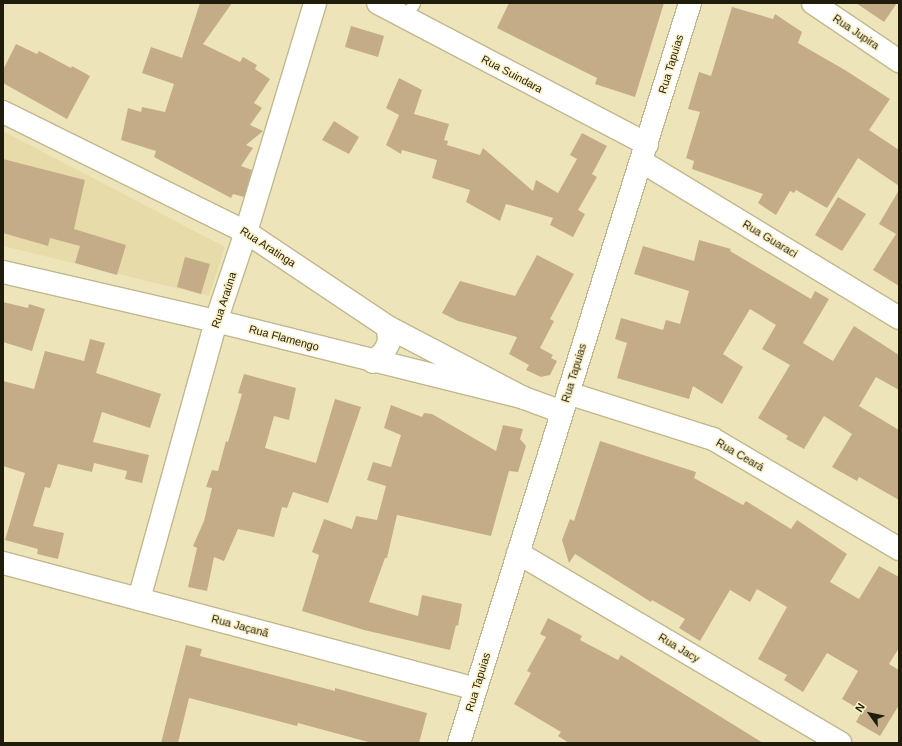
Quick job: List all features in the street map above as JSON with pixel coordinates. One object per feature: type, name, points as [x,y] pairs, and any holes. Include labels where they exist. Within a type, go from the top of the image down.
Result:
[{"type":"street","name":"Rua Araúna","points":[[138,599],[216,321],[246,232],[315,3]]},
{"type":"street","name":"Rua Suindara","points":[[378,3],[409,10],[644,153]]},
{"type":"street","name":"Rua Tapuias","points":[[461,742],[518,553],[690,3]]},
{"type":"street","name":"Rua Jupira","points":[[813,3],[899,61]]},
{"type":"street","name":"Rua Aratinga","points":[[3,112],[246,232],[388,327],[524,398]]},
{"type":"street","name":"Rua Guaraci","points":[[644,153],[899,318]]},
{"type":"street","name":"Rua Flamengo","points":[[3,272],[216,321],[373,362],[524,398],[565,402]]},
{"type":"street","points":[[373,362],[384,352],[389,342],[388,327]]},
{"type":"street","name":"Rua Ceará","points":[[565,402],[714,439],[899,548]]},
{"type":"street","name":"Rua Jacy","points":[[518,553],[840,743]]},
{"type":"street","name":"Rua Jaçanã","points":[[3,563],[476,689]]},
{"type":"shaded area","points":[[3,131],[225,247],[209,296],[3,246]]},
{"type":"building","points":[[200,3],[232,3],[203,44],[240,62],[243,57],[257,65],[255,69],[270,79],[254,103],[262,108],[250,125],[263,131],[246,145],[253,148],[241,166],[252,170],[244,197],[233,194],[231,198],[154,157],[156,151],[121,140],[128,108],[141,112],[142,107],[165,112],[174,84],[142,73],[151,47],[182,58]]},
{"type":"building","points":[[509,3],[664,3],[635,97],[595,84],[597,78],[497,28]]},
{"type":"building","points":[[856,3],[897,3],[884,22]]},
{"type":"building","points":[[732,7],[773,19],[775,14],[802,32],[798,43],[845,70],[890,99],[869,130],[899,150],[899,186],[858,158],[827,208],[796,190],[794,193],[790,191],[776,215],[758,203],[763,194],[692,169],[694,161],[686,158],[700,112],[688,109],[699,72],[711,76]]},
{"type":"building","points":[[351,26],[384,36],[378,57],[345,47]]},
{"type":"building","points":[[16,44],[37,54],[39,51],[90,76],[67,119],[3,83],[3,70]]},
{"type":"building","points":[[399,78],[422,90],[414,114],[449,124],[444,140],[448,141],[447,145],[480,155],[483,148],[533,191],[536,180],[558,193],[577,159],[570,155],[582,133],[607,146],[592,174],[597,177],[578,210],[585,214],[573,237],[550,225],[553,218],[506,204],[500,221],[466,202],[470,190],[432,178],[437,160],[402,150],[401,154],[386,145],[399,115],[386,108]]},
{"type":"building","points":[[334,121],[359,137],[349,154],[322,140]]},
{"type":"building","points":[[3,159],[85,180],[74,229],[126,245],[117,275],[75,263],[80,246],[50,238],[48,246],[3,233]]},
{"type":"building","points":[[899,190],[899,286],[873,270],[896,234],[879,224]]},
{"type":"building","points":[[838,197],[866,214],[842,251],[815,235]]},
{"type":"building","points":[[699,240],[731,249],[730,251],[811,299],[815,291],[829,299],[803,343],[833,361],[854,326],[899,355],[899,390],[876,377],[859,406],[899,430],[899,500],[859,477],[857,481],[832,467],[852,434],[824,416],[804,449],[786,439],[788,436],[758,418],[790,365],[762,349],[776,325],[750,309],[723,354],[743,367],[722,404],[693,386],[689,399],[617,378],[627,343],[615,339],[621,318],[663,330],[666,320],[680,324],[689,291],[634,274],[643,246],[694,261]]},
{"type":"building","points":[[537,255],[574,274],[550,319],[554,321],[540,348],[553,355],[551,358],[557,361],[550,375],[541,377],[526,370],[529,365],[509,354],[517,337],[458,321],[442,313],[460,281],[515,296]]},
{"type":"building","points":[[185,257],[210,264],[201,294],[177,287]]},
{"type":"building","points":[[3,302],[28,308],[29,304],[45,309],[32,351],[3,342]]},
{"type":"building","points":[[90,339],[105,343],[96,373],[161,394],[150,428],[102,412],[93,442],[149,455],[142,483],[125,479],[127,471],[94,463],[92,472],[58,464],[50,488],[45,487],[33,526],[64,533],[58,559],[37,554],[38,549],[5,540],[25,473],[3,466],[3,381],[34,389],[45,351],[84,361]]},
{"type":"building","points":[[244,374],[296,388],[289,420],[274,416],[265,448],[316,463],[335,399],[361,407],[328,503],[293,492],[287,508],[282,507],[274,537],[238,529],[224,561],[214,557],[207,591],[188,587],[197,548],[193,546],[204,521],[212,488],[206,487],[212,470],[218,471],[226,441],[228,442],[242,394],[238,393]]},
{"type":"building","points":[[391,405],[422,417],[424,413],[432,414],[496,451],[503,425],[523,429],[520,439],[526,446],[518,472],[509,471],[491,536],[397,515],[387,558],[385,558],[369,602],[418,616],[422,595],[462,604],[458,626],[456,625],[450,650],[364,630],[302,611],[319,555],[312,552],[324,519],[352,529],[356,516],[377,520],[386,486],[367,480],[373,462],[391,467],[401,435],[384,428]]},
{"type":"building","points":[[600,441],[696,472],[694,478],[743,505],[746,501],[791,529],[797,520],[847,554],[830,582],[859,599],[879,566],[899,577],[899,648],[889,664],[899,670],[899,705],[880,736],[856,722],[862,711],[842,699],[858,671],[827,653],[803,692],[784,680],[787,675],[758,659],[787,607],[757,589],[750,602],[730,590],[700,641],[679,628],[685,619],[652,600],[651,602],[575,554],[569,563],[562,540],[570,519],[574,521]]},
{"type":"building","points":[[548,618],[582,636],[580,640],[618,660],[621,655],[763,743],[569,743],[558,736],[561,732],[514,704],[531,673],[527,671],[546,637],[540,634]]},
{"type":"building","points":[[186,645],[202,649],[200,656],[335,691],[335,688],[427,713],[419,743],[372,743],[298,723],[297,726],[189,698],[178,743],[161,743]]}]
